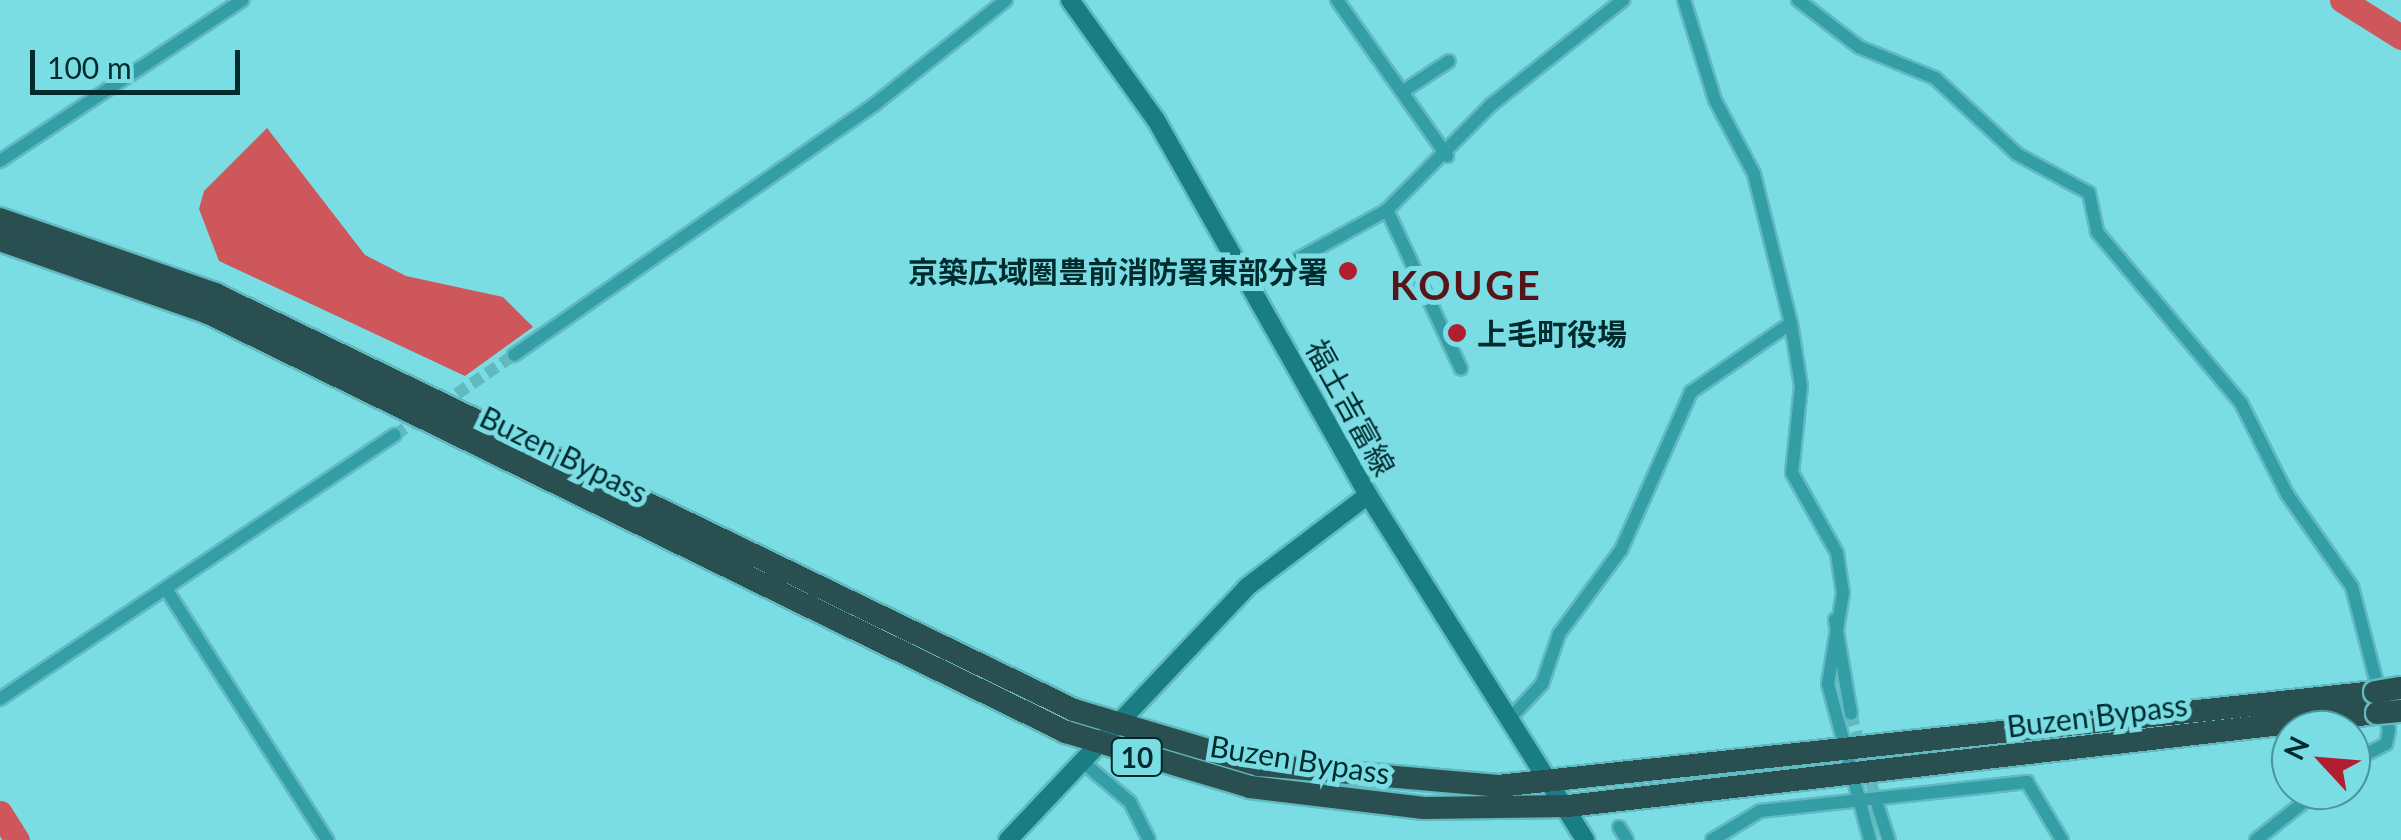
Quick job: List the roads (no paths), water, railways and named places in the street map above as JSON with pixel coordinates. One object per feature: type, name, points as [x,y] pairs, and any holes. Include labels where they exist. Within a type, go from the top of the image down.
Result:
[{"type":"highway","name":"Buzen Bypass","points":[[0,219],[215,294],[1120,728],[1348,778],[1480,786],[1844,750],[2384,705]]},
{"type":"highway","name":"Buzen Bypass","points":[[0,240],[206,312],[1102,746],[1347,802],[1568,806],[2384,705],[2401,688]]},
{"type":"main road","name":"福土吉富線","points":[[1070,0],[1156,120],[1368,495],[1514,714],[1585,840]]},
{"type":"main road","points":[[1008,840],[1120,728],[1247,586],[1368,495]]},
{"type":"street","points":[[0,161],[242,0]]},
{"type":"street","points":[[514,355],[874,104],[1006,0]]},
{"type":"street","points":[[1337,0],[1448,156]]},
{"type":"street","points":[[1247,287],[1387,210],[1448,156],[1491,105],[1623,0]]},
{"type":"street","points":[[1684,0],[1715,100],[1754,174],[1791,323],[1801,386],[1792,473],[1837,553],[1836,620],[1828,684],[1855,799],[1870,840]]},
{"type":"street","points":[[1798,0],[1859,47],[1935,78],[2016,154],[2089,193],[2097,232],[2241,403],[2287,494],[2352,587],[2388,730],[2386,744],[2371,752]]},
{"type":"street","points":[[1402,92],[1449,61]]},
{"type":"street","points":[[1387,210],[1461,369]]},
{"type":"street","points":[[1514,714],[1542,684],[1560,634],[1621,550],[1692,392],[1791,323]]},
{"type":"street","points":[[0,699],[168,592],[394,436]]},
{"type":"street","points":[[168,592],[327,840]]},
{"type":"street","points":[[1836,620],[1851,714]]},
{"type":"street","points":[[1086,764],[1130,802],[1149,840]]},
{"type":"street","points":[[1712,840],[1760,811],[2027,782],[2062,840]]},
{"type":"street","points":[[1878,806],[1889,840]]},
{"type":"street","points":[[2256,840],[2294,810]]},
{"type":"street","points":[[1619,827],[1627,840]]},
{"type":"waterway","points":[[2342,0],[2401,37]]},
{"type":"waterway","points":[[0,813],[17,840]]},
{"type":"tunnel","points":[[442,404],[514,355]]},
{"type":"tunnel","points":[[395,435],[425,415]]},
{"type":"tunnel","points":[[1851,714],[1878,807]]},
{"type":"place","name":"京築広域圏豊前消防署東部分署","points":[[1348,271]]},
{"type":"place","name":"上毛町役場","points":[[1457,333]]},
{"type":"district","name":"KOUGE","points":[[1466,285]]}]
